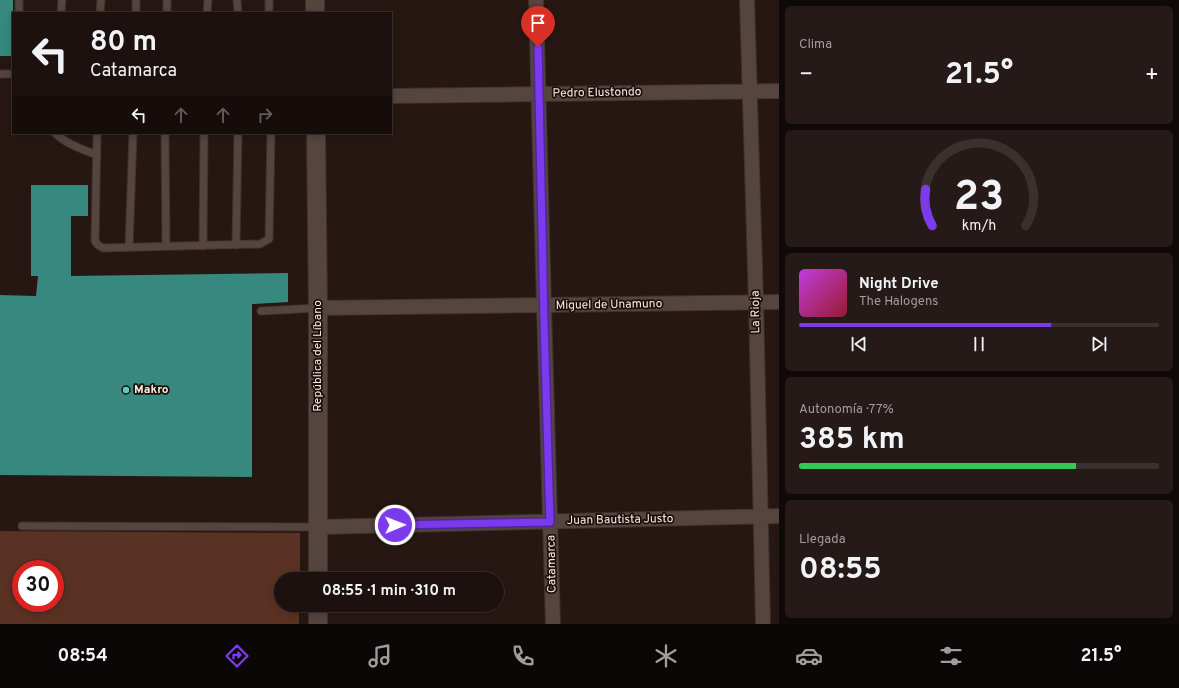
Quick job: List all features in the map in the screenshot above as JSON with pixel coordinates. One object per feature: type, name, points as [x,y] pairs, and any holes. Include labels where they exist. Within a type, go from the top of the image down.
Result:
[{"type":"street","points":[[315,0],[315,12]]},
{"type":"street","name":"Catamarca","points":[[536,0],[553,624]]},
{"type":"street","name":"La Rioja","points":[[747,0],[756,302],[763,624]]},
{"type":"street","name":"Pedro Elustondo","points":[[392,96],[779,91]]},
{"type":"street","name":"República del Líbano","points":[[316,134],[318,572]]},
{"type":"street","name":"Miguel de Unamuno","points":[[318,308],[779,302]]},
{"type":"street","name":"Juan Bautista Justo","points":[[318,527],[779,516]]},
{"type":"street","points":[[318,612],[318,624]]},
{"type":"lane","points":[[19,0],[19,12]]},
{"type":"lane","points":[[61,12],[62,0]]},
{"type":"lane","points":[[100,12],[101,0]]},
{"type":"lane","points":[[136,0],[136,12]]},
{"type":"lane","points":[[167,0],[167,12]]},
{"type":"lane","points":[[207,12],[208,0]]},
{"type":"lane","points":[[237,0],[238,12]]},
{"type":"lane","points":[[269,0],[269,12]]},
{"type":"lane","points":[[0,74],[12,74]]},
{"type":"lane","points":[[56,134],[68,142],[97,154]]},
{"type":"lane","points":[[97,134],[95,241],[103,248],[260,244],[269,239],[272,134]]},
{"type":"lane","points":[[129,247],[133,134]]},
{"type":"lane","points":[[165,134],[166,246]]},
{"type":"lane","points":[[203,246],[204,134]]},
{"type":"lane","points":[[236,245],[238,134]]},
{"type":"lane","points":[[261,310],[318,308]]},
{"type":"lane","points":[[22,526],[318,527]]},
{"type":"shaded area","points":[[0,531],[300,533],[300,572],[274,572],[274,612],[299,612],[299,624],[0,624]]},
{"type":"building","points":[[0,0],[13,0],[12,56],[0,56]]},
{"type":"building","name":"Makro","points":[[31,185],[88,185],[88,216],[71,216],[71,276],[288,273],[288,302],[252,304],[252,477],[0,475],[0,295],[36,296],[38,276],[31,276]]},
{"type":"place","name":"Makro","points":[[126,390]]},
{"type":"route","points":[[395,525],[550,522],[538,47]]}]
